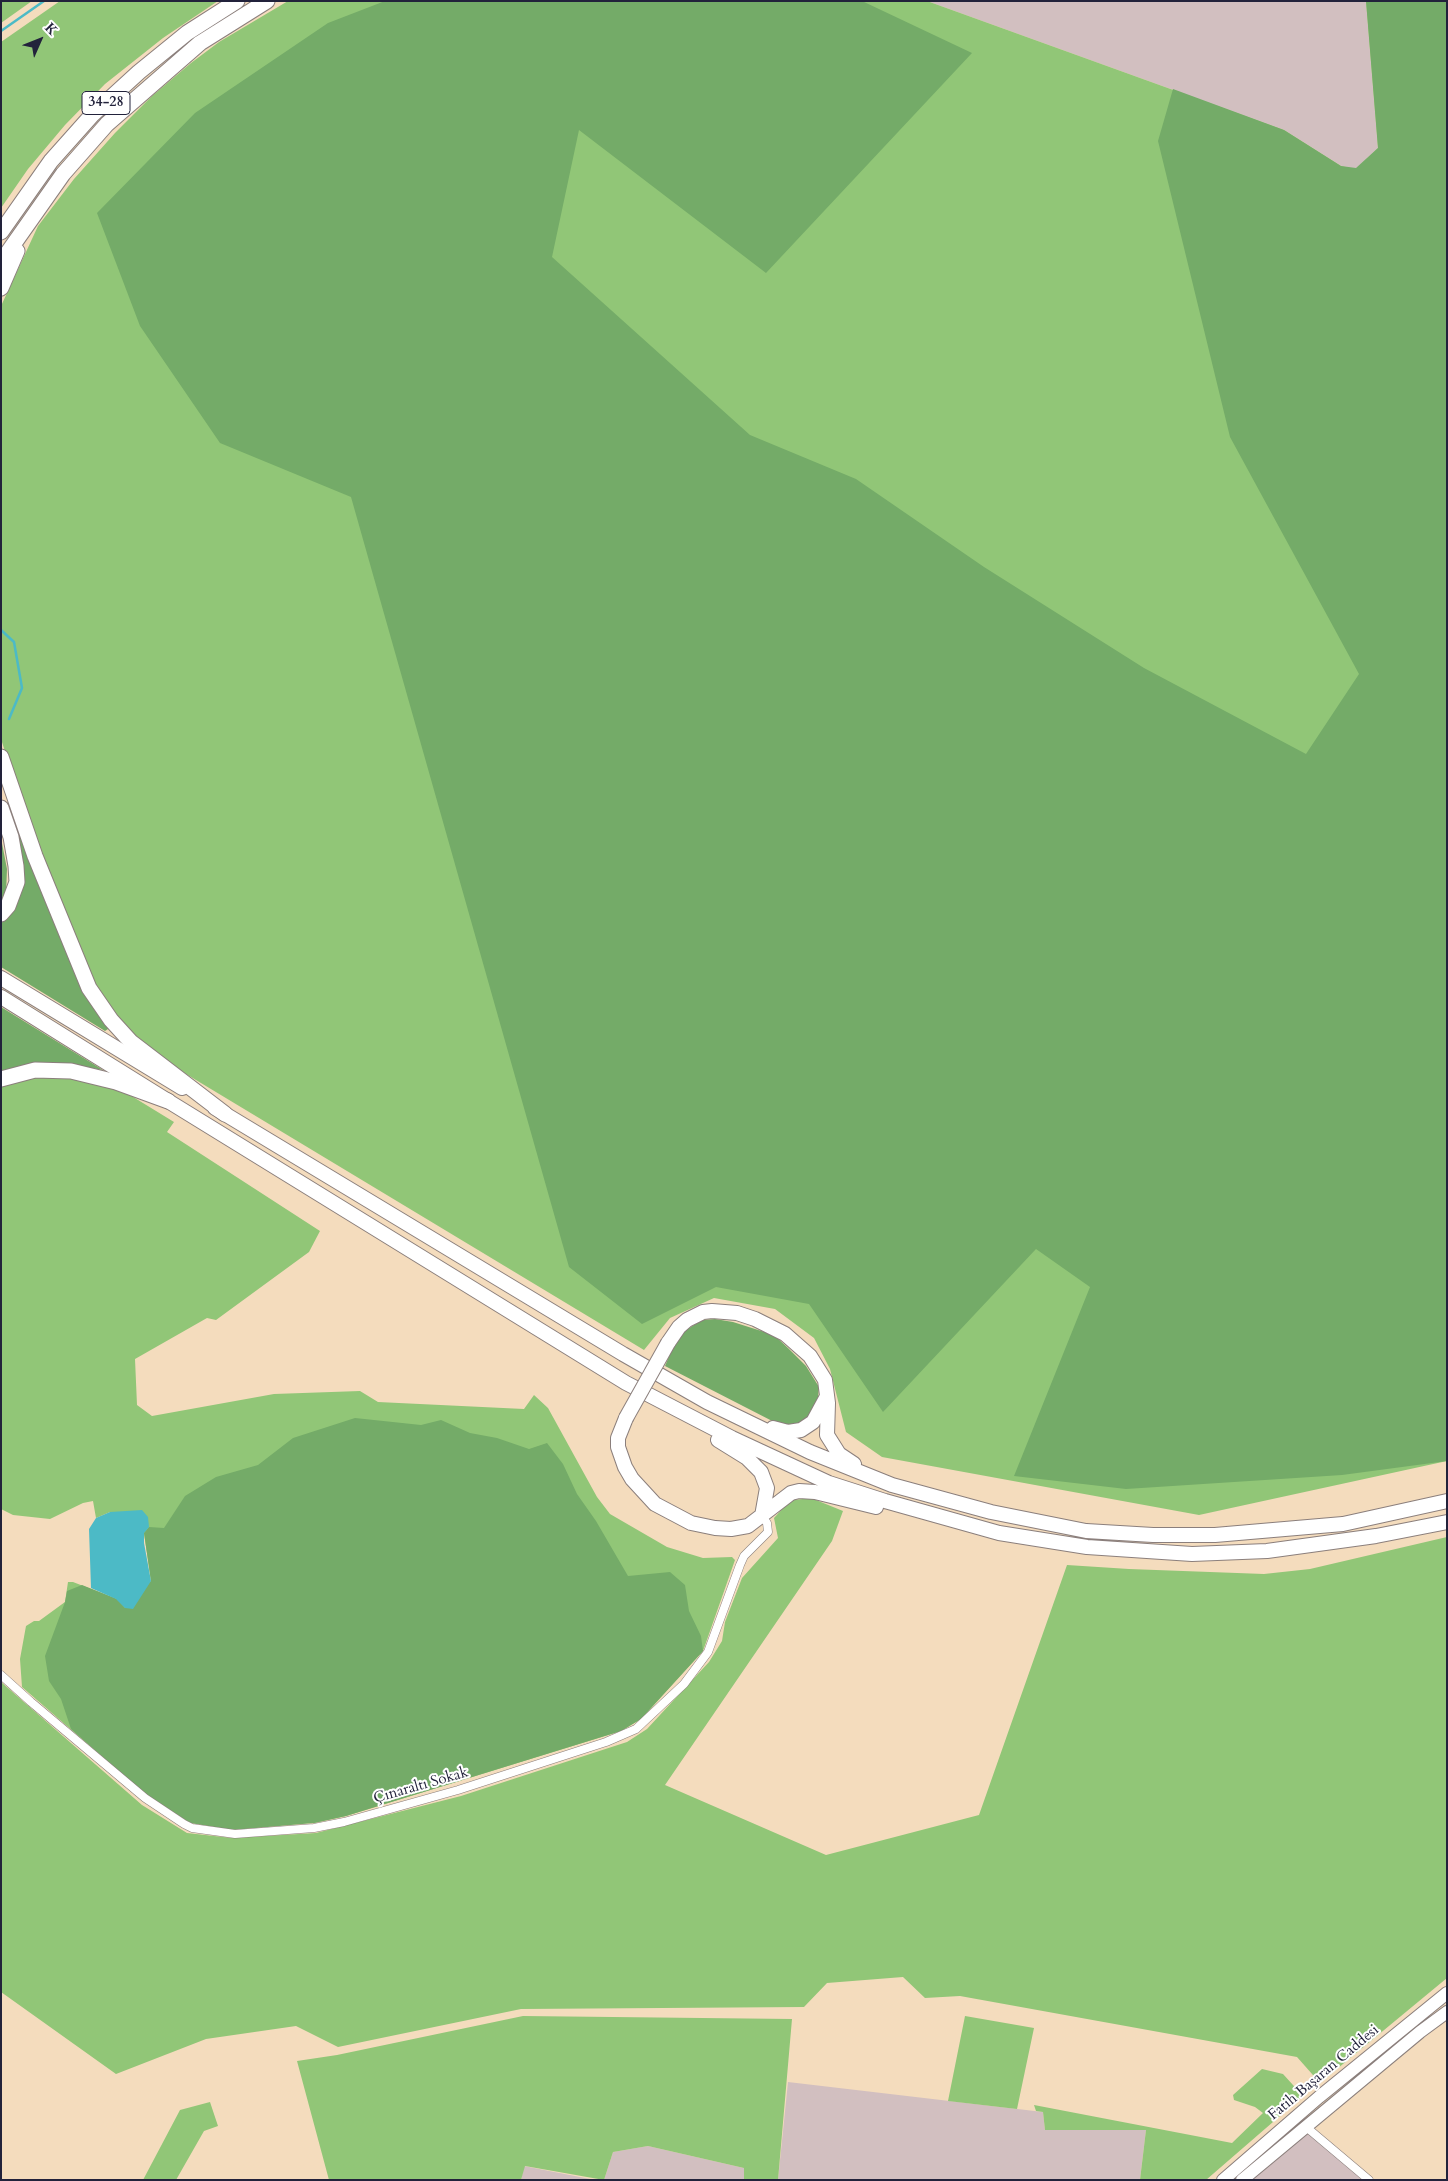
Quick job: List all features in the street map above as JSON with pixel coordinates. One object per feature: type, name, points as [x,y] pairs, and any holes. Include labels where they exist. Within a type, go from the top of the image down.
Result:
[{"type":"highway","name":"34-28","points":[[1,232],[51,161],[92,115],[139,72],[187,33],[237,1]]},
{"type":"highway","name":"34-28","points":[[1,262],[62,174],[107,124],[200,43],[267,1]]},
{"type":"highway","points":[[1,288],[30,219]]},
{"type":"highway","points":[[1,757],[35,856],[89,988],[111,1020],[131,1042],[225,1114]]},
{"type":"highway","points":[[1,808],[11,837],[17,882],[8,906],[1,914]]},
{"type":"highway","points":[[1,978],[624,1354],[707,1402],[810,1452],[892,1485],[991,1512],[1086,1531],[1153,1535],[1215,1535],[1343,1524],[1447,1501]]},
{"type":"highway","points":[[1,996],[756,1465],[767,1488],[762,1516]]},
{"type":"highway","points":[[1,1079],[35,1070],[71,1071],[116,1082],[168,1101]]},
{"type":"highway","points":[[892,1485],[845,1458],[834,1448],[827,1435],[828,1395],[825,1380],[819,1369],[799,1345],[785,1334],[746,1316],[723,1311],[703,1312],[679,1326],[626,1418],[618,1438],[620,1456],[632,1479],[656,1504],[691,1523],[715,1528],[741,1528],[755,1522],[791,1493],[807,1491],[999,1533],[1087,1547],[1192,1554],[1277,1549],[1376,1536],[1447,1522]]},
{"type":"highway","points":[[626,1383],[732,1438],[829,1482],[885,1501],[999,1533]]},
{"type":"highway","points":[[707,1402],[775,1429],[794,1432],[813,1422],[828,1395]]},
{"type":"main road","name":"Fatih Başaran Caddesi","points":[[1223,2180],[1319,2097],[1447,1993]]},
{"type":"main road","name":"Fatih Başaran Caddesi","points":[[1242,2180],[1305,2126],[1447,2012]]},
{"type":"street","name":"Çınaraltı Sokak","points":[[1,1675],[145,1798],[192,1828],[235,1834],[306,1829],[344,1822],[476,1784],[606,1742],[636,1729],[684,1684],[708,1652],[740,1564],[744,1556],[768,1532],[762,1516]]},
{"type":"street","points":[[1305,2126],[1370,2180]]},
{"type":"shaded area","points":[[927,1],[1366,1],[1378,148],[1356,169],[1341,166],[1284,130]]},
{"type":"shaded area","points":[[788,2082],[1043,2112],[1045,2130],[1146,2130],[1140,2180],[778,2180]]},
{"type":"shaded area","points":[[1300,2125],[1366,2180],[1237,2180]]},
{"type":"shaded area","points":[[648,2146],[744,2168],[744,2180],[604,2180],[613,2152]]},
{"type":"shaded area","points":[[524,2166],[595,2180],[521,2180]]},
{"type":"green space","points":[[1,1],[32,1],[1,23]]},
{"type":"green space","points":[[60,1],[218,1],[163,38],[105,84],[65,125],[28,169],[1,208],[1,42]]},
{"type":"green space","points":[[288,1],[927,1],[1284,130],[1341,166],[1356,169],[1378,148],[1366,1],[1447,1],[1447,1461],[1199,1515],[882,1457],[846,1432],[830,1369],[814,1338],[775,1309],[714,1298],[670,1318],[644,1350],[186,1074],[141,1042],[120,1023],[89,976],[20,798],[1,739],[1,306],[38,226],[74,179],[115,133],[152,96],[191,63],[219,42]]},
{"type":"green space","points":[[385,1],[862,1],[972,53],[766,273],[579,130],[552,257],[750,435],[856,479],[984,567],[1144,668],[1306,754],[1359,674],[1230,437],[1158,141],[1173,89],[1284,130],[1341,166],[1356,168],[1378,148],[1366,1],[1447,1],[1447,1461],[1342,1475],[1126,1489],[1014,1476],[1090,1287],[1036,1249],[883,1412],[809,1304],[716,1287],[642,1324],[569,1267],[351,497],[220,443],[140,326],[97,213],[195,113],[328,23]]},
{"type":"green space","points":[[8,805],[12,805],[111,1027],[105,1031],[1,967],[1,923],[15,910],[24,875],[20,842]]},
{"type":"green space","points":[[1,838],[7,869],[6,894],[1,901]]},
{"type":"green space","points":[[1,1007],[103,1070],[68,1064],[1,1073]]},
{"type":"green space","points":[[65,1075],[125,1092],[174,1122],[167,1132],[320,1231],[309,1252],[216,1320],[207,1318],[135,1359],[137,1405],[152,1416],[274,1394],[360,1391],[378,1402],[524,1409],[534,1395],[548,1408],[597,1497],[610,1514],[667,1547],[703,1558],[732,1557],[735,1560],[703,1651],[641,1719],[621,1731],[346,1816],[314,1823],[144,1793],[22,1687],[20,1659],[26,1626],[34,1621],[39,1621],[65,1602],[68,1582],[73,1582],[117,1599],[151,1581],[144,1533],[110,1512],[96,1518],[93,1501],[83,1503],[50,1519],[13,1515],[1,1509],[1,1084],[33,1077]]},
{"type":"green space","points":[[715,1319],[733,1322],[774,1335],[806,1366],[819,1387],[817,1407],[811,1415],[801,1423],[789,1426],[780,1425],[665,1366],[673,1347],[683,1332],[702,1320]]},
{"type":"green space","points":[[355,1418],[421,1425],[441,1420],[470,1433],[497,1438],[529,1449],[547,1443],[563,1464],[577,1494],[596,1521],[628,1576],[670,1572],[685,1585],[689,1611],[701,1636],[703,1651],[641,1719],[621,1731],[346,1816],[314,1823],[233,1830],[190,1823],[144,1793],[71,1729],[61,1699],[49,1681],[45,1656],[65,1602],[67,1591],[82,1585],[117,1599],[125,1608],[151,1581],[144,1533],[149,1527],[164,1528],[185,1496],[216,1477],[258,1465],[293,1438]]},
{"type":"green space","points":[[811,1498],[843,1511],[832,1541],[665,1785],[826,1855],[979,1815],[1067,1565],[1264,1574],[1310,1569],[1447,1537],[1447,1978],[1320,2083],[1297,2057],[960,1996],[925,1998],[903,1977],[827,1983],[804,2007],[521,2009],[338,2047],[296,2026],[206,2039],[116,2074],[1,1992],[1,1682],[142,1805],[187,1833],[232,1838],[316,1833],[461,1796],[627,1742],[647,1729],[709,1662],[722,1641],[725,1622],[742,1578],[778,1538],[774,1518],[785,1506],[794,1500]]},
{"type":"green space","points":[[523,2016],[792,2019],[778,2180],[744,2180],[744,2168],[648,2146],[613,2152],[604,2180],[525,2166],[521,2180],[329,2180],[297,2061],[337,2055]]},
{"type":"green space","points":[[965,2016],[1034,2028],[1017,2109],[948,2101]]},
{"type":"green space","points":[[1262,2069],[1283,2074],[1303,2096],[1206,2180],[1140,2180],[1146,2130],[1045,2130],[1043,2112],[1036,2111],[1034,2105],[1232,2143],[1263,2113],[1255,2107],[1234,2100],[1233,2095]]},
{"type":"green space","points":[[210,2102],[218,2126],[204,2131],[176,2180],[143,2180],[180,2110]]},
{"type":"water","points":[[142,1510],[148,1517],[149,1527],[144,1533],[144,1543],[151,1581],[133,1609],[125,1608],[116,1599],[91,1588],[89,1529],[96,1518],[110,1512]]},
{"type":"waterway","points":[[1,31],[44,1]]},
{"type":"waterway","points":[[1,630],[14,642],[22,688],[9,719]]}]
